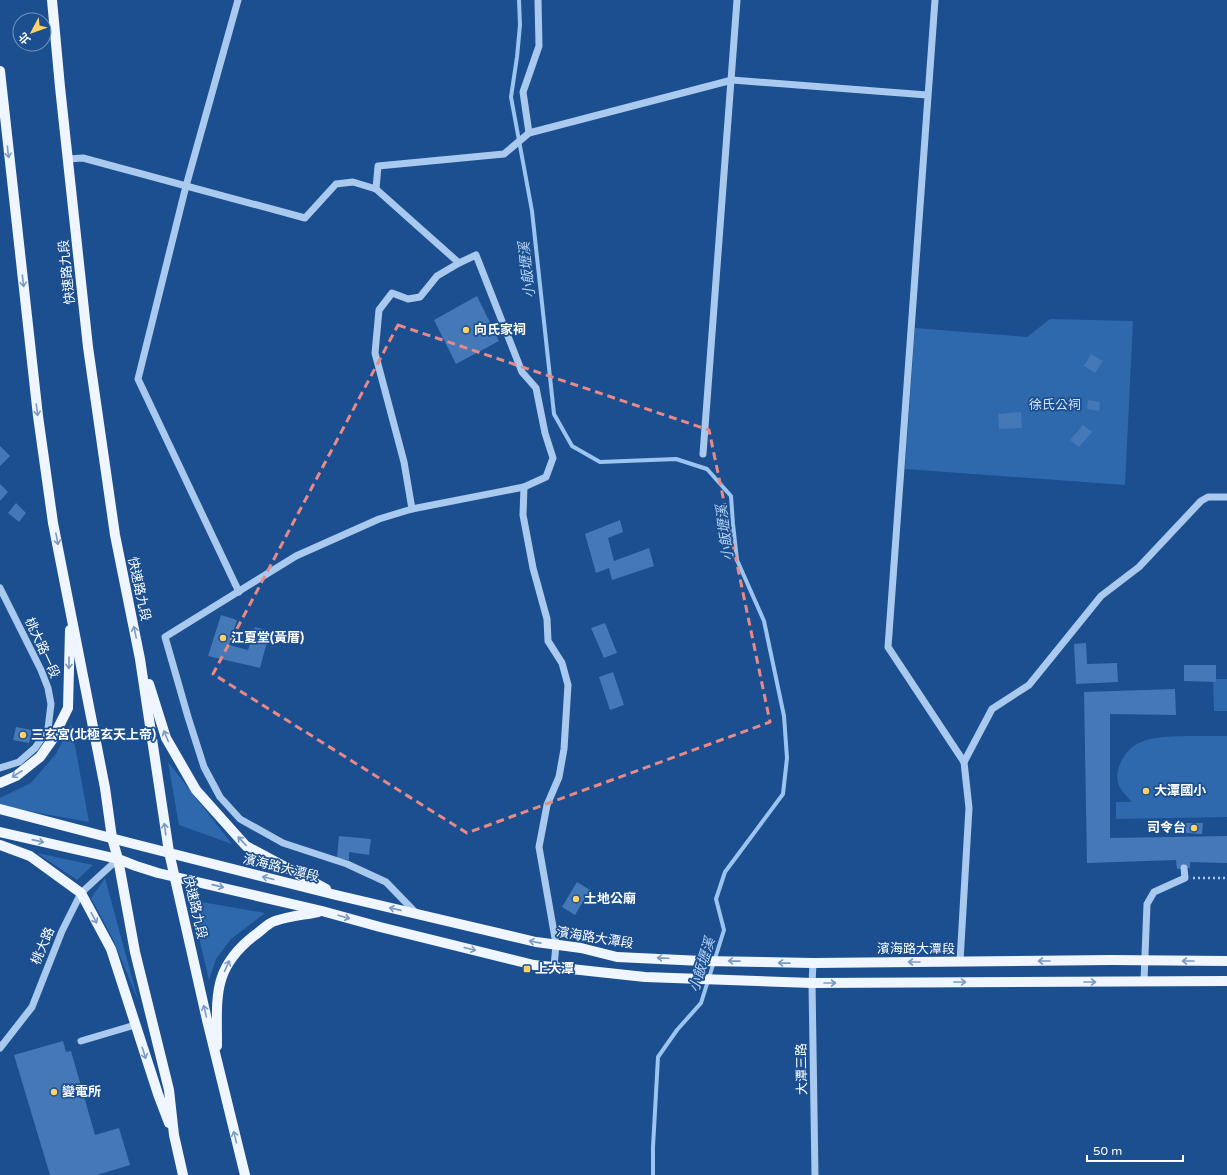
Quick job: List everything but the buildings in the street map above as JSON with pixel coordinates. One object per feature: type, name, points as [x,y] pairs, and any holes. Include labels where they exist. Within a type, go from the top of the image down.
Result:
[{"type":"main road","name":"快速路九段","points":[[52,0],[88,347],[114,527],[140,659],[169,852],[216,1060],[245,1175]]},
{"type":"main road","points":[[0,71],[38,416],[53,523],[105,788],[112,838],[118,859],[135,952],[169,1090],[174,1135],[183,1175]]},
{"type":"main road","points":[[0,783],[16,776],[40,757],[52,740],[68,708],[70,610]]},
{"type":"main road","points":[[140,659],[166,738],[196,790],[246,846],[336,895]]},
{"type":"main road","name":"濱海路大潭段","points":[[0,809],[336,895],[536,942],[581,948],[617,956],[814,963],[1145,960],[1227,961]]},
{"type":"main road","points":[[0,832],[118,859],[136,866],[174,876],[322,911],[534,965],[645,977],[812,983],[1227,981]]},
{"type":"main road","points":[[0,845],[30,856],[81,894],[111,949],[158,1094],[174,1135]]},
{"type":"main road","points":[[216,1060],[217,1003],[220,979],[230,960],[243,944],[274,921],[322,911]]},
{"type":"street","points":[[238,0],[186,186],[138,380],[239,592]]},
{"type":"street","points":[[529,133],[523,92],[539,46],[538,0]]},
{"type":"street","points":[[702,454],[737,0]]},
{"type":"street","points":[[935,0],[888,647],[964,762],[969,808],[960,961]]},
{"type":"street","points":[[376,189],[378,166],[504,154],[529,133],[732,80],[928,95]]},
{"type":"street","points":[[68,159],[83,158],[305,218],[336,184],[353,182],[376,189],[459,263]]},
{"type":"street","points":[[412,509],[404,462],[375,353],[379,310],[392,293],[408,299],[420,297],[437,276],[476,255],[522,372],[536,388],[545,433],[553,458],[546,477],[524,486],[412,509],[379,519],[296,556],[165,637],[204,767],[220,797],[240,819],[283,843],[347,864],[386,882],[418,914]]},
{"type":"street","points":[[524,486],[523,516],[533,568],[546,619],[548,641],[562,663],[568,685],[564,749],[559,778],[547,805],[539,847],[556,944],[554,967]]},
{"type":"street","points":[[964,762],[992,709],[1029,685],[1101,596],[1139,567],[1201,501],[1208,497],[1227,497]]},
{"type":"street","name":"桃大路一段","points":[[0,588],[41,670],[48,688],[51,704],[48,729],[35,748],[19,762],[0,768]]},
{"type":"street","name":"桃大路","points":[[0,1048],[32,1007],[62,931],[81,894],[118,859]]},
{"type":"street","points":[[1144,981],[1147,904],[1154,892],[1185,878],[1184,868]]},
{"type":"street","name":"大潭三路","points":[[814,963],[812,983],[816,1175]]},
{"type":"street","points":[[81,1041],[135,1025]]},
{"type":"path","points":[[1185,878],[1227,878]]},
{"type":"highlighted area","points":[[398,325],[709,430],[770,722],[467,833],[213,674]]},
{"type":"green space","name":"徐氏公祠","points":[[1050,319],[1133,321],[1125,485],[905,469],[915,328],[1027,337]]},
{"type":"green space","points":[[1213,679],[1227,679],[1227,711],[1214,711]]},
{"type":"green space","points":[[71,724],[89,822],[0,806],[0,798],[31,783],[56,754]]},
{"type":"green space","points":[[1227,736],[1227,817],[1116,819],[1116,802],[1132,802],[1121,789],[1117,776],[1120,764],[1125,755],[1132,748],[1140,743],[1158,738]]},
{"type":"green space","points":[[168,762],[232,844],[179,825]]},
{"type":"green space","points":[[37,853],[93,865],[77,880]]},
{"type":"green space","points":[[105,878],[138,1000],[112,937],[91,898]]},
{"type":"green space","points":[[190,900],[265,913],[231,939],[216,959],[209,980]]},
{"type":"waterway","name":"小飯壢溪","points":[[519,0],[520,25],[511,97],[532,211],[554,414],[572,446],[600,462],[676,459],[707,469],[731,496],[737,560],[764,621],[784,716],[787,758],[783,794],[725,872],[716,899],[724,930],[701,1003],[677,1030],[658,1057],[653,1175]]},
{"type":"place","name":"向氏家祠","points":[[466,330]]},
{"type":"place","name":"江夏堂(黃厝)","points":[[223,638]]},
{"type":"place","name":"三玄宮(北極玄天上帝)","points":[[23,735]]},
{"type":"place","name":"大潭國小","points":[[1146,791]]},
{"type":"place","name":"司令台","points":[[1194,828]]},
{"type":"place","name":"土地公廟","points":[[576,899]]},
{"type":"place","name":"上大潭","points":[[527,969]]},
{"type":"place","name":"變電所","points":[[54,1092]]}]
